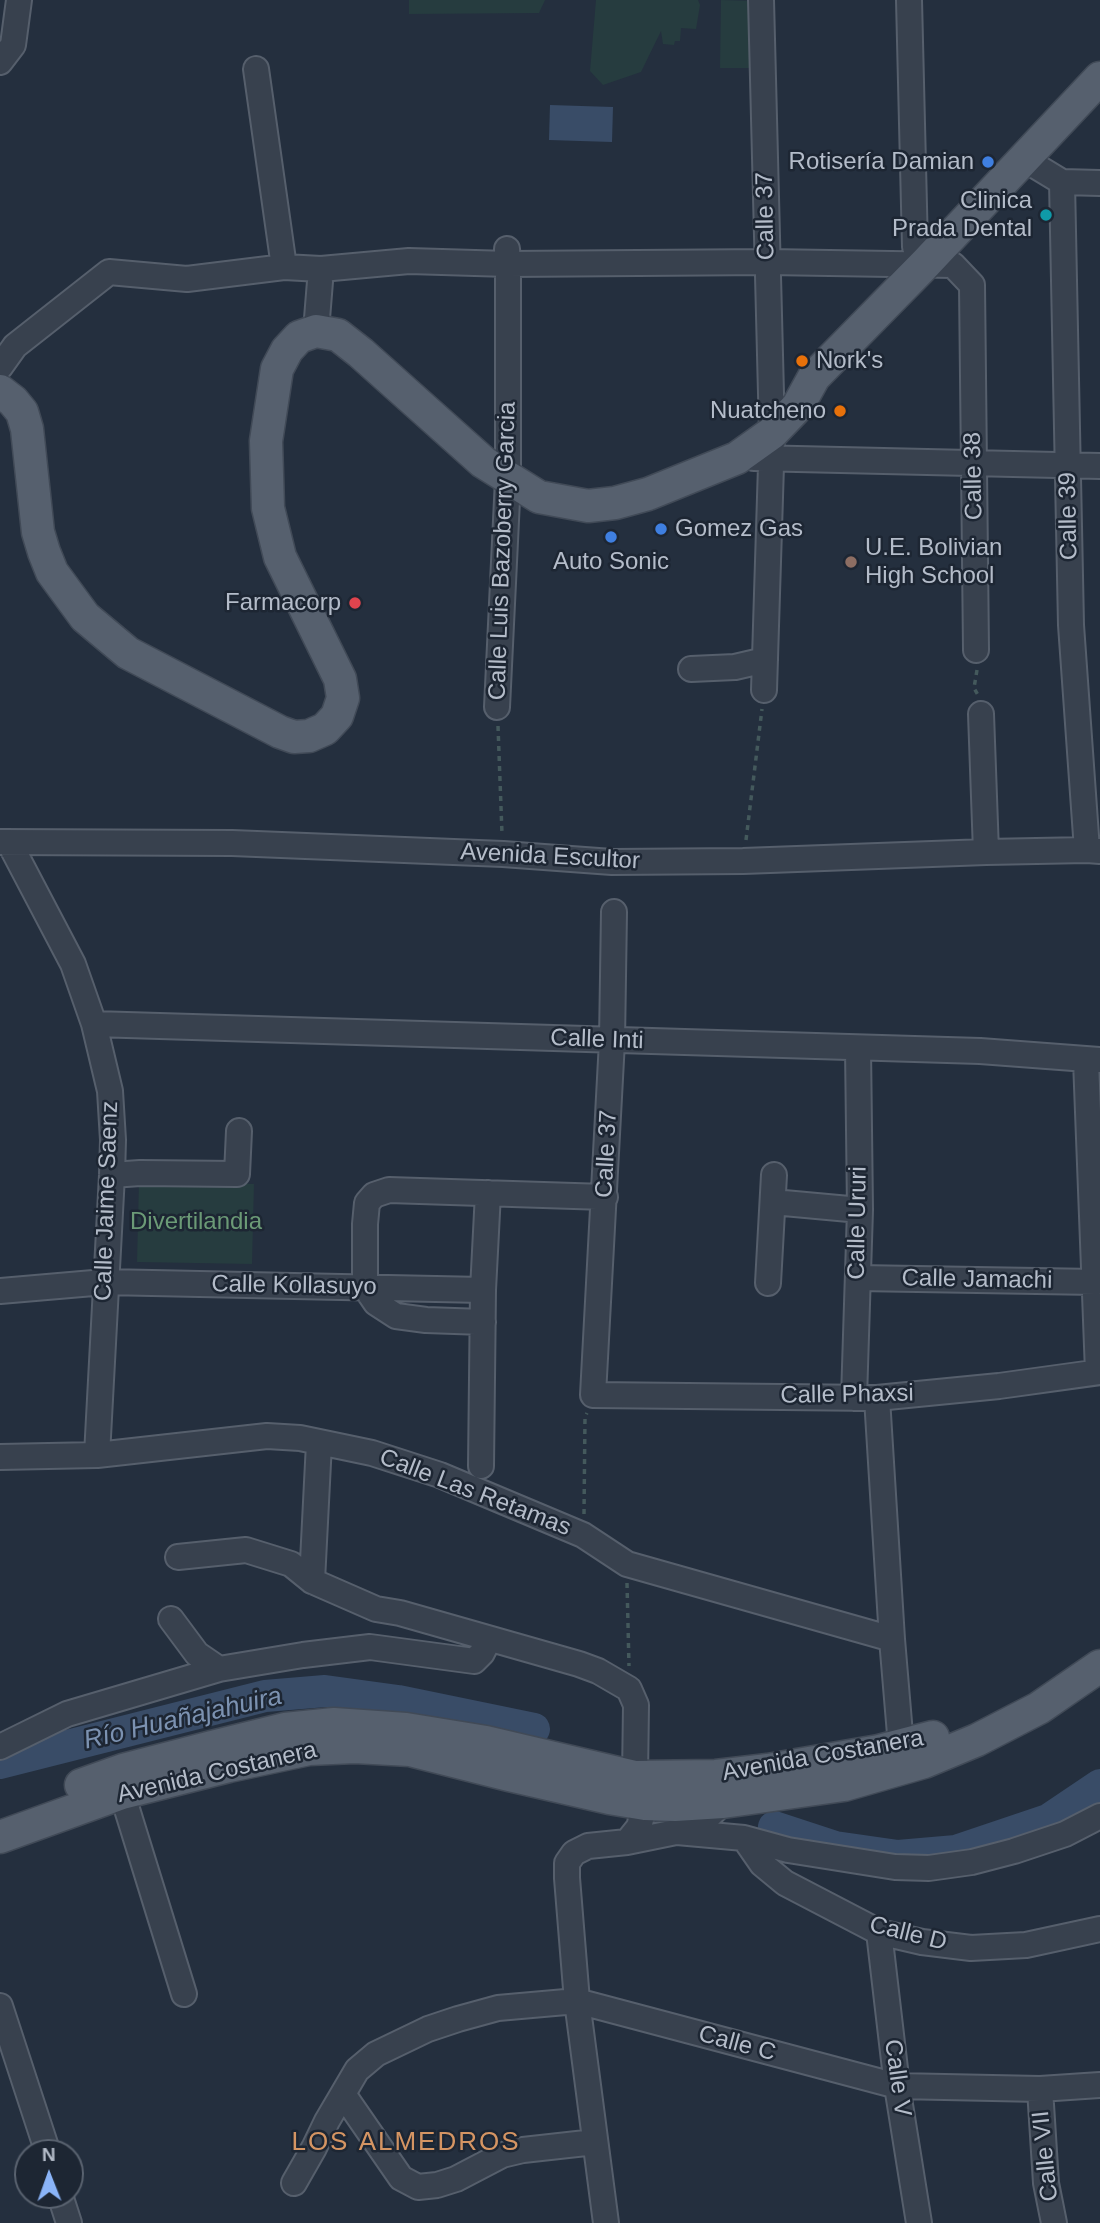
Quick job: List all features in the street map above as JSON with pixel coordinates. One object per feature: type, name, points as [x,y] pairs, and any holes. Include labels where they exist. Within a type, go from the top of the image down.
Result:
[{"type":"main road","points":[[1043,170],[1100,78]]},
{"type":"main road","points":[[0,391],[22,412],[27,429],[38,532],[44,552],[52,572],[85,617],[128,653],[280,732],[294,737],[309,736],[325,729],[337,716],[343,698],[342,688],[330,654],[280,557],[268,509],[266,441],[277,369],[287,350],[299,337],[316,331],[338,335],[482,462],[539,497],[588,506],[615,503],[648,494],[772,445],[798,406],[830,391],[940,264],[1043,170],[1100,106]]},
{"type":"main road","name":"Avenida Costanera","points":[[0,1837],[122,1793],[309,1749],[355,1747],[410,1750],[509,1775],[640,1791],[901,1746],[965,1726],[1092,1673]]},
{"type":"main road","name":"Avenida Costanera","points":[[0,1815],[123,1770],[285,1729],[334,1724],[406,1729],[486,1742],[640,1791],[675,1805],[723,1802],[844,1785],[924,1762],[977,1740],[1040,1708],[1092,1673]]},
{"type":"main road","points":[[844,1785],[886,1767],[897,1756],[901,1746]]},
{"type":"street","points":[[0,62],[13,45],[19,0]]},
{"type":"street","name":"Calle 37","points":[[761,0],[772,445],[764,690]]},
{"type":"street","name":"Calle 38","points":[[909,0],[915,247],[972,285],[976,650]]},
{"type":"street","points":[[256,69],[284,267]]},
{"type":"street","points":[[1043,170],[1100,183]]},
{"type":"street","name":"Calle 39","points":[[1043,170],[1068,465],[1071,625],[1094,850]]},
{"type":"street","points":[[0,367],[15,346],[109,272],[187,279],[284,267],[321,269],[507,256],[940,264]]},
{"type":"street","name":"Calle Luis Bazoberry Garcia","points":[[497,707],[508,479],[507,256]]},
{"type":"street","points":[[316,331],[321,269]]},
{"type":"street","points":[[772,445],[975,463],[1100,466]]},
{"type":"street","points":[[691,669],[735,667],[765,660]]},
{"type":"street","points":[[980,704],[986,852]]},
{"type":"street","name":"Avenida Escultor","points":[[4,842],[232,843],[503,853],[612,862],[743,861],[1094,850]]},
{"type":"street","name":"Calle Jaime Saenz","points":[[4,842],[73,964],[94,1024],[110,1091],[112,1175],[97,1455]]},
{"type":"street","name":"Calle 37","points":[[593,1395],[612,1041],[614,912]]},
{"type":"street","name":"Calle Inti","points":[[94,1024],[980,1051],[1093,1060]]},
{"type":"street","name":"Calle Ururi","points":[[858,1048],[858,1278],[865,1398],[901,1746]]},
{"type":"street","points":[[1093,1060],[1099,1372]]},
{"type":"street","points":[[112,1175],[237,1174],[239,1130]]},
{"type":"street","points":[[768,1283],[774,1175]]},
{"type":"street","points":[[483,1322],[426,1320],[396,1315],[376,1303],[365,1287],[367,1202],[374,1195],[389,1190],[605,1197]]},
{"type":"street","points":[[481,1465],[488,1193]]},
{"type":"street","points":[[773,1202],[860,1210]]},
{"type":"street","name":"Calle Jamachi","points":[[858,1278],[1096,1282]]},
{"type":"street","name":"Calle Kollasuyo","points":[[0,1291],[105,1282],[484,1290]]},
{"type":"street","name":"Calle Phaxsi","points":[[593,1395],[865,1398],[999,1386],[1099,1372]]},
{"type":"street","name":"Calle Las Retamas","points":[[0,1457],[97,1455],[267,1436],[300,1438],[372,1453],[440,1475],[583,1535],[627,1564],[892,1639]]},
{"type":"street","points":[[312,1581],[319,1443]]},
{"type":"street","points":[[178,1557],[246,1549],[291,1564],[312,1581],[376,1609],[400,1613],[579,1664],[598,1671],[629,1689],[636,1705],[640,1791],[639,1827],[627,1842]]},
{"type":"street","points":[[171,1619],[197,1654],[219,1669]]},
{"type":"street","points":[[0,1747],[67,1714],[219,1669],[370,1647],[474,1661],[482,1653],[489,1639]]},
{"type":"street","points":[[122,1793],[184,1994]]},
{"type":"street","name":"Avenida Costanera","points":[[606,2223],[576,2001],[568,1863],[574,1853],[587,1846],[627,1842],[676,1832],[711,1814],[723,1802]]},
{"type":"street","points":[[676,1832],[744,1838],[788,1850],[845,1860],[895,1867],[929,1868],[972,1862],[1014,1851],[1065,1835],[1100,1816]]},
{"type":"street","name":"Calle D","points":[[744,1838],[762,1864],[774,1875],[878,1932],[922,1942],[971,1948],[1026,1945],[1100,1929]]},
{"type":"street","name":"Calle V","points":[[878,1932],[897,2086],[919,2223]]},
{"type":"street","name":"Calle C","points":[[293,2183],[357,2070],[376,2054],[428,2029],[498,2008],[576,2001],[897,2086],[1040,2089],[1100,2085]]},
{"type":"street","points":[[0,2006],[7,2052],[42,2139]]},
{"type":"street","name":"Calle VII","points":[[1040,2089],[1046,2183],[1054,2223]]},
{"type":"street","points":[[343,2094],[401,2178],[418,2187],[456,2179],[502,2155],[596,2142]]},
{"type":"path","points":[[976,650],[977,673],[974,688],[980,704]]},
{"type":"path","points":[[743,861],[764,690]]},
{"type":"path","name":"Calle Luis Bazoberry Garcia","points":[[497,707],[503,853]]},
{"type":"path","points":[[583,1535],[585,1417],[592,1404],[593,1395]]},
{"type":"path","points":[[627,1564],[629,1689]]},
{"type":"green space","points":[[409,0],[545,0],[539,13],[409,14]]},
{"type":"green space","points":[[596,0],[698,0],[700,5],[696,29],[681,28],[680,41],[675,41],[674,45],[663,44],[661,31],[641,72],[603,85],[590,71]]},
{"type":"green space","points":[[721,0],[757,1],[756,68],[720,68]]},
{"type":"green space","name":"Divertilandia","points":[[139,1181],[254,1184],[252,1264],[137,1262]]},
{"type":"water","points":[[550,105],[613,107],[612,142],[549,140]]},
{"type":"waterway","name":"Río Huañajahuira","points":[[0,1763],[265,1696],[325,1691],[398,1701],[534,1729]]},
{"type":"waterway","name":"Río Huañajahuira","points":[[774,1827],[835,1847],[898,1856],[956,1851],[1048,1820],[1100,1785]]},
{"type":"place","name":"Rotisería Damian","points":[[988,162]]},
{"type":"place","name":"Clinica Prada Dental","points":[[1046,215]]},
{"type":"place","name":"Nork's","points":[[802,361]]},
{"type":"place","name":"Nuatcheno","points":[[840,411]]},
{"type":"place","name":"Gomez Gas","points":[[661,529]]},
{"type":"place","name":"Auto Sonic","points":[[611,537]]},
{"type":"place","name":"U.E. Bolivian High School","points":[[851,562]]},
{"type":"place","name":"Farmacorp","points":[[355,603]]},
{"type":"district","name":"LOS ALMEDROS","points":[[406,2143]]}]
